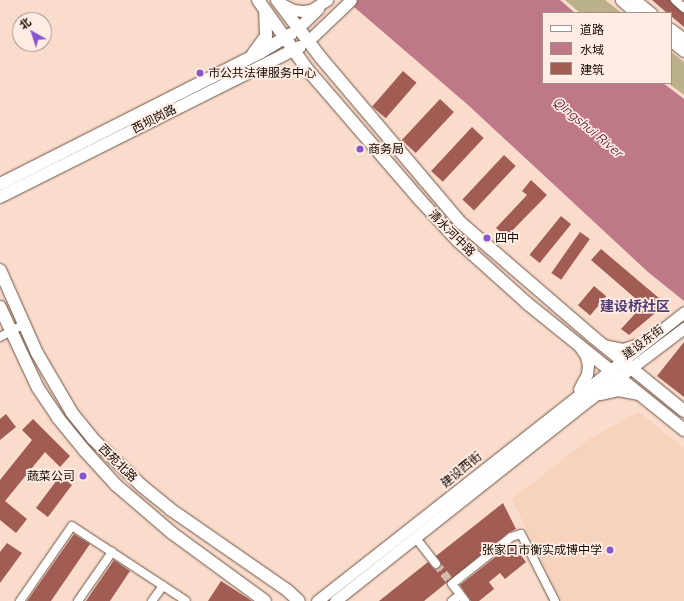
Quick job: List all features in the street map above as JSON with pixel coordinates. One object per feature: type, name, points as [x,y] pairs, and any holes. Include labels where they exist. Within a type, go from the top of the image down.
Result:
[{"type":"main road","name":"清水河中路","points":[[258,0],[265,12],[296,40],[321,58],[461,223],[630,368],[684,411]]},
{"type":"main road","points":[[277,1],[293,10],[303,12],[311,10],[327,0]]},
{"type":"main road","points":[[296,40],[327,0]]},
{"type":"main road","points":[[296,40],[322,28],[351,0]]},
{"type":"main road","points":[[621,0],[635,12]]},
{"type":"main road","points":[[636,0],[650,12]]},
{"type":"main road","name":"清水河中路","points":[[277,1],[296,40],[307,69],[420,200],[458,241],[528,304],[684,430]]},
{"type":"main road","points":[[248,58],[266,36],[265,12]]},
{"type":"main road","points":[[321,58],[317,43],[322,28]]},
{"type":"main road","points":[[672,30],[684,39]]},
{"type":"main road","name":"西坝岗路","points":[[0,184],[248,58],[296,40]]},
{"type":"main road","name":"西坝岗路","points":[[0,197],[269,61],[296,40]]},
{"type":"main road","points":[[672,42],[684,51]]},
{"type":"main road","points":[[269,61],[295,61],[307,69]]},
{"type":"main road","name":"西苑北路","points":[[0,270],[24,324],[57,389],[94,439],[170,509],[286,590],[299,601]]},
{"type":"main road","name":"西苑北路","points":[[0,307],[5,334],[34,382],[58,418],[116,485],[172,533],[264,601]]},
{"type":"main road","name":"建设东街","points":[[620,359],[681,314]]},
{"type":"main road","name":"建设东街","points":[[618,377],[684,328]]},
{"type":"main road","points":[[602,344],[623,349],[645,341]]},
{"type":"main road","points":[[575,395],[587,374],[586,356],[578,345]]},
{"type":"main road","points":[[650,383],[642,370],[656,349]]},
{"type":"main road","name":"建设西街","points":[[317,601],[620,359]]},
{"type":"main road","name":"建设西街","points":[[335,601],[618,377]]},
{"type":"main road","points":[[590,399],[610,390],[639,394]]},
{"type":"street","points":[[675,0],[684,8]]},
{"type":"street","points":[[5,334],[24,324]]},
{"type":"street","points":[[22,600],[72,526],[186,601]]},
{"type":"street","points":[[452,601],[463,598],[451,583],[511,537],[521,534],[555,601]]},
{"type":"street","points":[[415,537],[436,564]]},
{"type":"street","points":[[78,601],[112,552]]},
{"type":"street","points":[[152,601],[163,586]]},
{"type":"shaded area","points":[[565,0],[605,0],[621,12],[579,12]]},
{"type":"shaded area","points":[[672,53],[684,62],[684,95],[669,84],[672,84]]},
{"type":"shaded area","name":"张家口市衡实成博中学","points":[[639,412],[684,448],[684,601],[561,601],[512,499],[589,439]]},
{"type":"water","name":"Qingshui River","points":[[346,0],[560,0],[574,12],[542,12],[542,84],[664,84],[684,99],[684,301],[648,272],[468,105]]},
{"type":"building","points":[[652,0],[670,0],[684,13],[684,27],[672,17],[672,12],[666,12]]},
{"type":"building","points":[[403,71],[417,83],[386,118],[372,106]]},
{"type":"building","points":[[440,99],[454,112],[416,153],[402,140]]},
{"type":"building","points":[[472,127],[484,138],[443,182],[431,171]]},
{"type":"building","points":[[504,155],[516,166],[474,211],[462,200]]},
{"type":"building","points":[[531,180],[547,195],[506,237],[496,228],[527,195],[522,191]]},
{"type":"building","points":[[561,216],[571,224],[540,263],[530,255]]},
{"type":"building","points":[[580,232],[590,239],[561,280],[551,273]]},
{"type":"building","points":[[601,249],[666,304],[629,335],[621,329],[643,305],[591,260]]},
{"type":"building","points":[[594,286],[606,296],[590,315],[578,305]]},
{"type":"building","points":[[684,342],[684,397],[657,376]]},
{"type":"building","points":[[6,414],[16,427],[0,440],[0,419]]},
{"type":"building","points":[[33,419],[70,456],[60,467],[45,452],[5,501],[27,519],[16,533],[0,520],[0,480],[32,440],[22,430]]},
{"type":"building","points":[[60,476],[72,485],[48,517],[36,508]]},
{"type":"building","points":[[503,503],[516,529],[508,533],[424,601],[379,601],[428,562],[434,569],[440,568],[441,563],[436,556]]},
{"type":"building","points":[[74,534],[90,544],[51,601],[27,601]]},
{"type":"building","points":[[7,543],[22,553],[0,583],[0,552]]},
{"type":"building","points":[[512,544],[526,562],[505,579],[500,573],[489,582],[494,589],[479,601],[471,601],[460,585]]},
{"type":"building","points":[[114,560],[130,571],[110,601],[86,601]]},
{"type":"building","points":[[221,581],[252,601],[208,601]]},
{"type":"tunnel","points":[[436,564],[450,581]]},
{"type":"place","name":"市公共法律服务中心","points":[[200,73]]},
{"type":"place","name":"商务局","points":[[360,149]]},
{"type":"place","name":"四中","points":[[487,238]]},
{"type":"place","name":"蔬菜公司","points":[[83,476]]},
{"type":"place","name":"张家口市衡实成博中学","points":[[610,550]]},
{"type":"district","name":"建设桥社区","points":[[635,306]]}]
